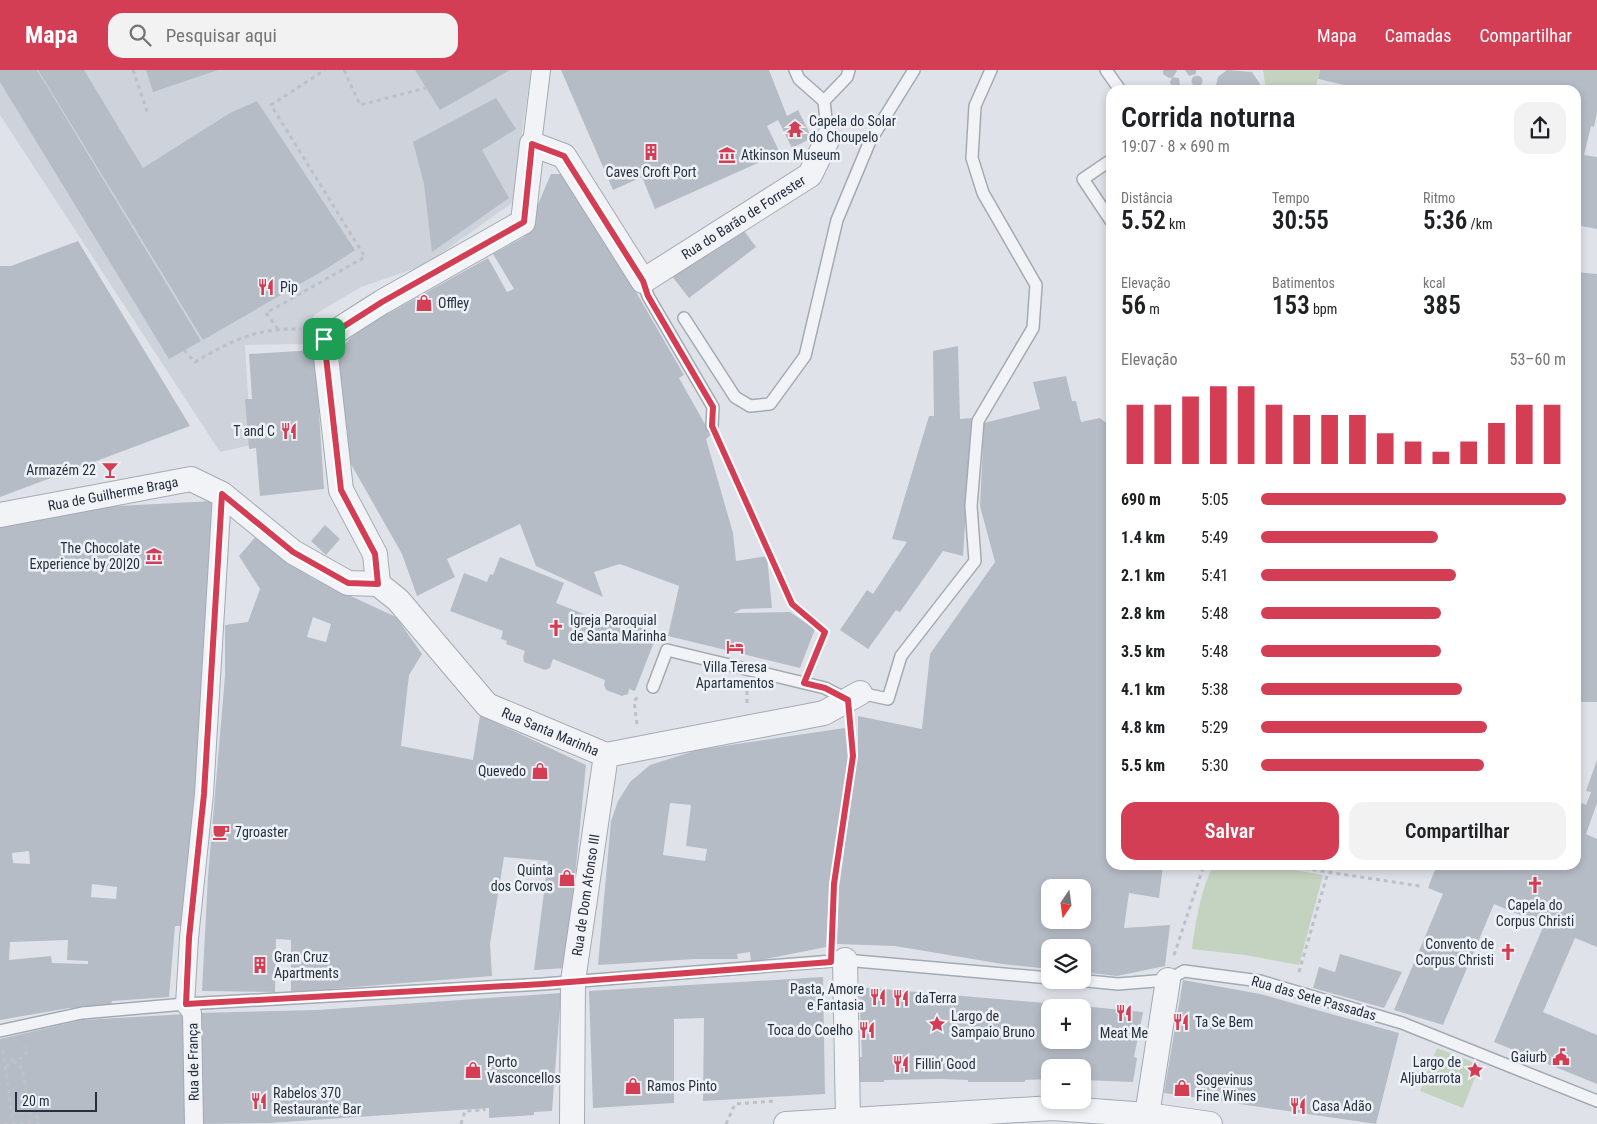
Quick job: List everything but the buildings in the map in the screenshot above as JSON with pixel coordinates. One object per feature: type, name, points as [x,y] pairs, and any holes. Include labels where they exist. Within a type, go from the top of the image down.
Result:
[{"type":"street","points":[[378,584],[375,554],[341,490],[324,339],[382,302],[524,222],[541,70]]},
{"type":"street","name":"Rua do Barão de Forrester","points":[[643,281],[810,176],[828,138]]},
{"type":"street","points":[[532,144],[564,156],[643,281]]},
{"type":"street","name":"Rua de Guilherme Braga","points":[[0,515],[191,479],[222,494],[293,552],[340,579],[348,583],[378,584]]},
{"type":"street","name":"Rua de França","points":[[194,1124],[192,1013],[186,1004],[189,938],[204,794],[222,494]]},
{"type":"street","name":"Rua Santa Marinha","points":[[378,584],[398,600],[487,705],[606,755],[824,712],[854,697]]},
{"type":"street","name":"Rua de Dom Afonso III","points":[[572,1124],[573,982],[606,755]]},
{"type":"street","points":[[838,961],[848,1120]]},
{"type":"street","points":[[1147,1115],[1168,980]]},
{"type":"street","points":[[786,1124],[1053,1108],[1147,1115],[1210,1124]]},
{"type":"lane","points":[[795,70],[800,79],[824,101],[828,138]]},
{"type":"lane","points":[[824,101],[847,77],[850,70]]},
{"type":"lane","points":[[684,318],[736,397],[750,406],[770,404],[805,356],[837,220],[870,141],[914,70]]},
{"type":"lane","points":[[653,687],[667,650],[825,688],[854,697],[888,699],[902,656],[975,561],[971,506],[978,421],[1033,328],[1036,285],[983,193],[972,158],[975,106],[991,70]]},
{"type":"lane","points":[[1106,70],[1116,85]]},
{"type":"lane","points":[[1106,163],[1083,179],[1106,214]]},
{"type":"lane","points":[[643,281],[648,296],[713,407],[712,426]]},
{"type":"lane","points":[[0,1031],[82,1013],[186,1004],[573,982],[838,961],[1041,977]]},
{"type":"lane","name":"Rua das Sete Passadas","points":[[1168,980],[1184,971],[1260,981],[1402,1023],[1597,1101]]},
{"type":"lane","points":[[1091,981],[1118,984],[1168,980]]},
{"type":"path","points":[[133,70],[148,114]]},
{"type":"path","points":[[278,329],[266,313],[365,257],[272,105],[325,70]]},
{"type":"path","points":[[344,70],[360,105],[426,88]]},
{"type":"path","points":[[184,350],[195,362],[236,339],[278,329],[308,330],[324,339]]},
{"type":"path","points":[[712,426],[792,604],[825,632],[804,683]]},
{"type":"path","points":[[838,961],[834,884],[853,756],[854,697]]},
{"type":"path","points":[[634,701],[638,732]]},
{"type":"path","points":[[1168,980],[1174,954],[1202,870]]},
{"type":"path","points":[[1315,870],[1420,886]]},
{"type":"path","points":[[1290,971],[1299,972],[1328,872]]},
{"type":"path","points":[[1174,954],[1184,956]]},
{"type":"path","points":[[5,1067],[12,1060],[23,1058],[26,1054],[25,1047],[19,1045]]},
{"type":"path","points":[[3,1050],[13,1123]]},
{"type":"path","points":[[12,1060],[19,1064],[23,1071],[26,1109],[20,1114]]},
{"type":"path","points":[[726,1124],[735,1104],[763,1100],[769,1101]]},
{"type":"path","points":[[461,1124],[465,1111],[484,1110],[484,1108]]},
{"type":"path","points":[[12,1112],[34,1114],[38,1118],[38,1124]]},
{"type":"path","points":[[4,1124],[30,1122],[30,1124]]},
{"type":"shaded area","points":[[0,70],[531,70],[512,203],[425,265],[361,287],[314,315],[303,344],[245,345],[251,445],[220,452],[0,115]]},
{"type":"green space","points":[[1263,70],[1320,70],[1316,85],[1265,85]]},
{"type":"green space","points":[[1211,870],[1295,870],[1323,875],[1299,965],[1245,955],[1192,949],[1197,917]]},
{"type":"green space","points":[[1437,1048],[1480,1065],[1463,1108],[1420,1091]]},
{"type":"place","name":"Capela do Solar do Choupelo","points":[[795,129]]},
{"type":"place","name":"Caves Croft Port","points":[[651,152]]},
{"type":"place","name":"Atkinson Museum","points":[[727,155]]},
{"type":"place","name":"Pip","points":[[266,287]]},
{"type":"place","name":"Offley","points":[[424,303]]},
{"type":"place","name":"T and C","points":[[289,431]]},
{"type":"place","name":"Armazém 22","points":[[110,470]]},
{"type":"place","name":"The Chocolate Experience by 20|20","points":[[154,556]]},
{"type":"place","name":"Igreja Paroquial de Santa Marinha","points":[[556,628]]},
{"type":"place","name":"Villa Teresa Apartamentos","points":[[735,647]]},
{"type":"place","name":"Quevedo","points":[[540,771]]},
{"type":"place","name":"7groaster","points":[[221,832]]},
{"type":"place","name":"Quinta dos Corvos","points":[[567,878]]},
{"type":"place","name":"Capela do Corpus Christi","points":[[1535,885]]},
{"type":"place","name":"Convento de Corpus Christi","points":[[1508,952]]},
{"type":"place","name":"Gran Cruz Apartments","points":[[260,965]]},
{"type":"place","name":"Pasta, Amore e Fantasia","points":[[878,997]]},
{"type":"place","name":"daTerra","points":[[901,998]]},
{"type":"place","name":"Meat Me","points":[[1124,1013]]},
{"type":"place","name":"Ta Se Bem","points":[[1181,1022]]},
{"type":"place","name":"Largo de Sampaio Bruno","points":[[937,1024]]},
{"type":"place","name":"Toca do Coelho","points":[[867,1030]]},
{"type":"place","name":"Gaiurb","points":[[1561,1057]]},
{"type":"place","name":"Fillin' Good","points":[[901,1064]]},
{"type":"place","name":"Porto Vasconcellos","points":[[473,1070]]},
{"type":"place","name":"Largo de Aljubarrota","points":[[1475,1070]]},
{"type":"place","name":"Ramos Pinto","points":[[633,1086]]},
{"type":"place","name":"Sogevinus Fine Wines","points":[[1182,1088]]},
{"type":"place","name":"Rabelos 370 Restaurante Bar","points":[[259,1101]]},
{"type":"place","name":"Casa Adão","points":[[1298,1106]]},
{"type":"route","points":[[532,144],[564,156],[643,281],[648,296],[713,407],[712,426],[792,604],[825,632],[804,683],[825,688],[848,700],[853,756],[834,884],[831,962],[543,984],[186,1004],[189,938],[204,794],[222,494],[293,552],[348,583],[378,584],[375,554],[341,490],[324,339],[382,302],[524,222],[532,144]]}]
